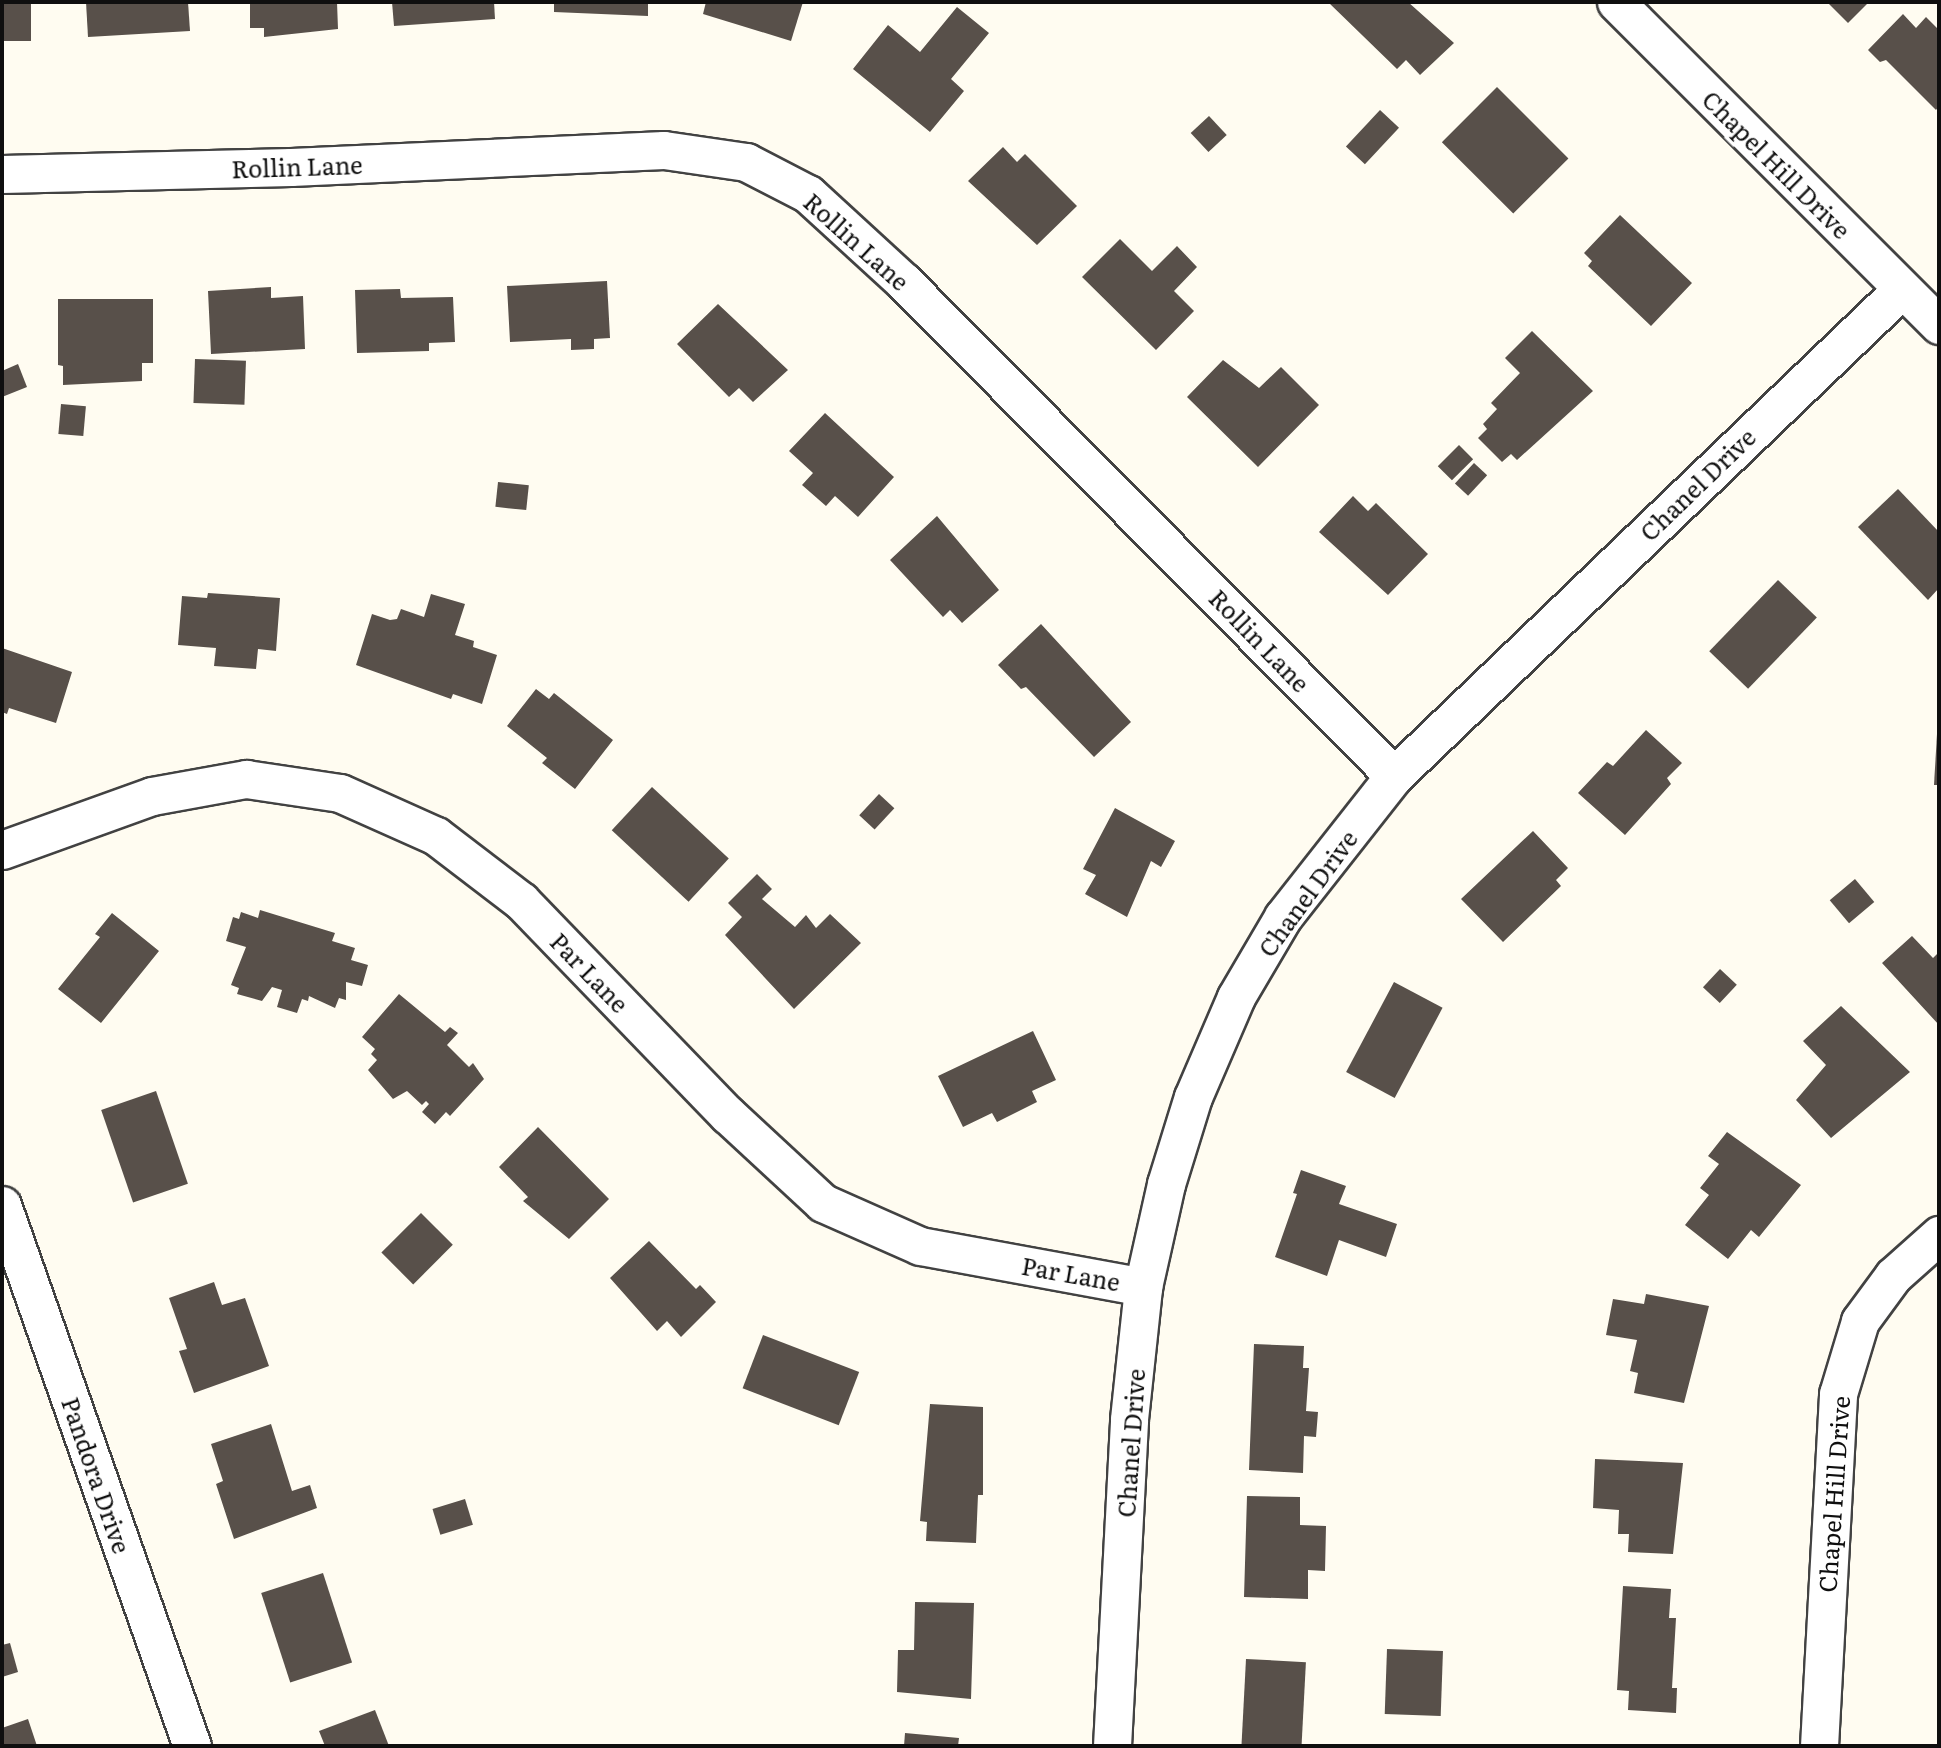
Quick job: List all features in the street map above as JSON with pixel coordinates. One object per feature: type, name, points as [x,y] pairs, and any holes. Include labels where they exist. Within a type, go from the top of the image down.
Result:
[{"type":"street","name":"Chapel Hill Drive","points":[[1616,2],[1939,325]]},
{"type":"street","name":"Rollin Lane","points":[[2,174],[291,167],[664,150],[746,162],[808,194],[904,282],[1394,776]]},
{"type":"street","name":"Chanel Drive","points":[[1112,1746],[1129,1419],[1143,1287],[1166,1184],[1193,1097],[1236,998],[1283,917],[1394,776],[1902,289]]},
{"type":"street","name":"Par Lane","points":[[2,850],[152,796],[246,779],[340,793],[436,836],[521,901],[728,1115],[823,1203],[920,1246],[1143,1287]]},
{"type":"street","name":"Pandora Drive","points":[[2,1205],[192,1746]]},
{"type":"street","name":"Chapel Hill Drive","points":[[1819,1746],[1838,1394],[1860,1321],[1893,1276],[1939,1235]]},
{"type":"building","points":[[2,2],[31,2],[31,41],[2,41]]},
{"type":"building","points":[[86,2],[188,2],[190,31],[88,37]]},
{"type":"building","points":[[250,2],[337,2],[338,29],[264,37],[264,28],[250,28]]},
{"type":"building","points":[[392,2],[494,2],[495,19],[394,26]]},
{"type":"building","points":[[554,2],[648,2],[648,16],[554,12]]},
{"type":"building","points":[[706,2],[803,2],[791,41],[703,14]]},
{"type":"building","points":[[1328,2],[1408,2],[1454,43],[1420,75],[1406,60],[1397,69]]},
{"type":"building","points":[[1827,2],[1869,2],[1848,23]]},
{"type":"building","points":[[957,7],[989,33],[951,79],[964,91],[930,132],[853,69],[888,25],[920,52]]},
{"type":"building","points":[[1903,14],[1916,28],[1926,17],[1939,30],[1939,106],[1936,110],[1886,60],[1880,62],[1868,50]]},
{"type":"building","points":[[1497,87],[1568,158],[1513,214],[1442,142]]},
{"type":"building","points":[[1380,110],[1399,128],[1365,164],[1346,147]]},
{"type":"building","points":[[1209,116],[1227,135],[1208,152],[1191,133]]},
{"type":"building","points":[[1003,147],[1017,162],[1025,154],[1077,206],[1037,245],[968,181]]},
{"type":"building","points":[[1620,215],[1692,283],[1651,326],[1588,266],[1592,261],[1584,253]]},
{"type":"building","points":[[1120,239],[1152,271],[1177,246],[1197,267],[1174,291],[1194,311],[1156,350],[1082,277]]},
{"type":"building","points":[[607,281],[610,338],[594,339],[594,349],[571,350],[571,339],[510,342],[507,286]]},
{"type":"building","points":[[271,287],[271,298],[303,296],[305,349],[211,354],[208,291]]},
{"type":"building","points":[[400,289],[401,298],[453,297],[455,342],[429,343],[429,351],[357,353],[355,290]]},
{"type":"building","points":[[58,299],[153,299],[153,363],[142,363],[142,381],[63,385],[63,366],[58,365]]},
{"type":"building","points":[[718,304],[788,370],[753,402],[739,388],[729,397],[677,344]]},
{"type":"building","points":[[1532,331],[1593,391],[1517,460],[1511,454],[1502,462],[1478,438],[1487,429],[1483,424],[1497,409],[1491,403],[1520,373],[1505,358]]},
{"type":"building","points":[[195,359],[246,361],[244,405],[193,403]]},
{"type":"building","points":[[1223,360],[1259,388],[1281,367],[1319,405],[1258,467],[1187,397]]},
{"type":"building","points":[[18,364],[27,387],[2,397],[2,371]]},
{"type":"building","points":[[61,404],[86,406],[83,436],[58,434]]},
{"type":"building","points":[[825,413],[894,477],[858,517],[835,496],[826,506],[802,485],[813,473],[789,451]]},
{"type":"building","points":[[1459,445],[1473,459],[1452,480],[1438,466]]},
{"type":"building","points":[[1474,463],[1487,475],[1468,496],[1455,483]]},
{"type":"building","points":[[498,482],[529,485],[526,510],[495,507]]},
{"type":"building","points":[[1898,489],[1939,532],[1939,588],[1928,600],[1858,527]]},
{"type":"building","points":[[1353,496],[1368,511],[1376,503],[1428,554],[1388,595],[1319,532]]},
{"type":"building","points":[[937,516],[999,590],[962,623],[950,610],[943,617],[890,560]]},
{"type":"building","points":[[1778,580],[1817,618],[1748,689],[1709,651]]},
{"type":"building","points":[[208,593],[280,598],[276,651],[258,649],[256,669],[214,666],[216,648],[178,645],[182,596],[207,598]]},
{"type":"building","points":[[431,594],[465,604],[455,635],[474,641],[473,647],[497,655],[482,704],[453,694],[451,699],[356,665],[372,614],[390,620],[397,619],[401,609],[424,617]]},
{"type":"building","points":[[1041,624],[1131,722],[1094,757],[1026,687],[1021,689],[998,665]]},
{"type":"building","points":[[2,648],[72,672],[56,723],[9,708],[7,714],[2,712]]},
{"type":"building","points":[[536,689],[549,699],[554,693],[613,740],[575,789],[542,763],[547,758],[507,726]]},
{"type":"building","points":[[1646,730],[1682,763],[1667,778],[1671,784],[1625,835],[1578,793],[1607,762],[1613,766]]},
{"type":"building","points":[[1937,734],[1939,785],[1934,785]]},
{"type":"building","points":[[652,787],[729,859],[689,902],[612,830]]},
{"type":"building","points":[[879,794],[894,808],[875,830],[859,815]]},
{"type":"building","points":[[1115,808],[1175,841],[1161,867],[1151,861],[1127,917],[1085,894],[1096,875],[1083,869]]},
{"type":"building","points":[[1533,831],[1568,868],[1556,880],[1561,886],[1503,942],[1461,899]]},
{"type":"building","points":[[757,874],[772,889],[762,899],[795,927],[806,915],[816,928],[830,914],[861,943],[794,1009],[725,935],[742,917],[728,903]]},
{"type":"building","points":[[1855,879],[1874,902],[1849,923],[1830,900]]},
{"type":"building","points":[[260,910],[335,933],[332,941],[355,948],[351,960],[368,965],[362,986],[346,982],[346,1000],[339,998],[335,1008],[309,996],[308,1001],[302,999],[297,1013],[277,1007],[282,990],[272,987],[262,1001],[237,994],[239,988],[231,985],[246,947],[226,941],[233,917],[239,919],[241,912],[258,918]]},
{"type":"building","points":[[112,913],[159,951],[101,1023],[58,989],[100,937],[95,934]]},
{"type":"building","points":[[1912,936],[1933,958],[1939,952],[1939,1025],[1882,963]]},
{"type":"building","points":[[1720,969],[1737,985],[1720,1003],[1703,987]]},
{"type":"building","points":[[1394,982],[1443,1008],[1395,1098],[1346,1072]]},
{"type":"building","points":[[399,994],[445,1032],[450,1027],[458,1033],[447,1045],[469,1067],[473,1063],[484,1079],[450,1116],[446,1112],[435,1124],[422,1112],[429,1104],[426,1101],[422,1105],[407,1091],[393,1099],[368,1070],[377,1060],[371,1054],[375,1049],[362,1037]]},
{"type":"building","points":[[1841,1006],[1910,1072],[1831,1138],[1796,1100],[1826,1065],[1803,1041]]},
{"type":"building","points":[[1033,1031],[1056,1080],[1032,1091],[1037,1102],[997,1122],[992,1113],[963,1127],[938,1076]]},
{"type":"building","points":[[156,1091],[188,1184],[133,1203],[101,1110]]},
{"type":"building","points":[[538,1127],[609,1199],[569,1239],[523,1201],[528,1197],[499,1167]]},
{"type":"building","points":[[1727,1132],[1801,1185],[1759,1237],[1751,1230],[1728,1259],[1685,1225],[1709,1195],[1700,1188],[1719,1164],[1708,1156]]},
{"type":"building","points":[[1301,1170],[1346,1186],[1339,1204],[1397,1224],[1386,1257],[1339,1240],[1327,1276],[1275,1257],[1297,1194],[1293,1193]]},
{"type":"building","points":[[421,1213],[453,1245],[413,1284],[381,1253]]},
{"type":"building","points":[[649,1241],[696,1289],[700,1285],[716,1302],[681,1337],[667,1321],[657,1331],[610,1278]]},
{"type":"building","points":[[214,1282],[222,1305],[245,1298],[269,1366],[194,1393],[179,1351],[187,1349],[169,1298]]},
{"type":"building","points":[[1646,1294],[1709,1306],[1684,1403],[1634,1393],[1638,1373],[1630,1371],[1637,1340],[1606,1335],[1613,1299],[1644,1304]]},
{"type":"building","points":[[763,1335],[859,1372],[839,1425],[743,1388]]},
{"type":"building","points":[[1254,1344],[1304,1346],[1303,1368],[1309,1368],[1306,1411],[1318,1412],[1316,1437],[1304,1436],[1303,1473],[1249,1470]]},
{"type":"building","points":[[930,1404],[983,1407],[983,1495],[978,1495],[976,1543],[926,1541],[927,1522],[920,1521]]},
{"type":"building","points":[[271,1424],[292,1491],[310,1485],[317,1508],[234,1539],[216,1484],[223,1481],[211,1444]]},
{"type":"building","points":[[1595,1459],[1683,1463],[1673,1554],[1628,1552],[1629,1534],[1618,1534],[1619,1510],[1593,1508]]},
{"type":"building","points":[[1247,1496],[1300,1497],[1300,1525],[1326,1526],[1325,1571],[1308,1570],[1308,1599],[1244,1597]]},
{"type":"building","points":[[465,1499],[473,1525],[440,1535],[432,1509]]},
{"type":"building","points":[[323,1573],[352,1662],[290,1682],[261,1593]]},
{"type":"building","points":[[1623,1586],[1671,1589],[1669,1618],[1676,1618],[1672,1688],[1677,1688],[1676,1713],[1628,1710],[1629,1691],[1617,1690]]},
{"type":"building","points":[[915,1602],[974,1603],[971,1699],[897,1692],[898,1650],[914,1650]]},
{"type":"building","points":[[10,1643],[18,1672],[2,1677],[2,1645]]},
{"type":"building","points":[[1387,1649],[1443,1651],[1441,1716],[1385,1714]]},
{"type":"building","points":[[1246,1659],[1306,1662],[1302,1746],[1241,1746]]},
{"type":"building","points":[[375,1710],[389,1746],[325,1746],[319,1731]]},
{"type":"building","points":[[28,1719],[37,1746],[2,1746],[2,1728]]},
{"type":"building","points":[[905,1733],[959,1738],[958,1746],[904,1746]]}]
